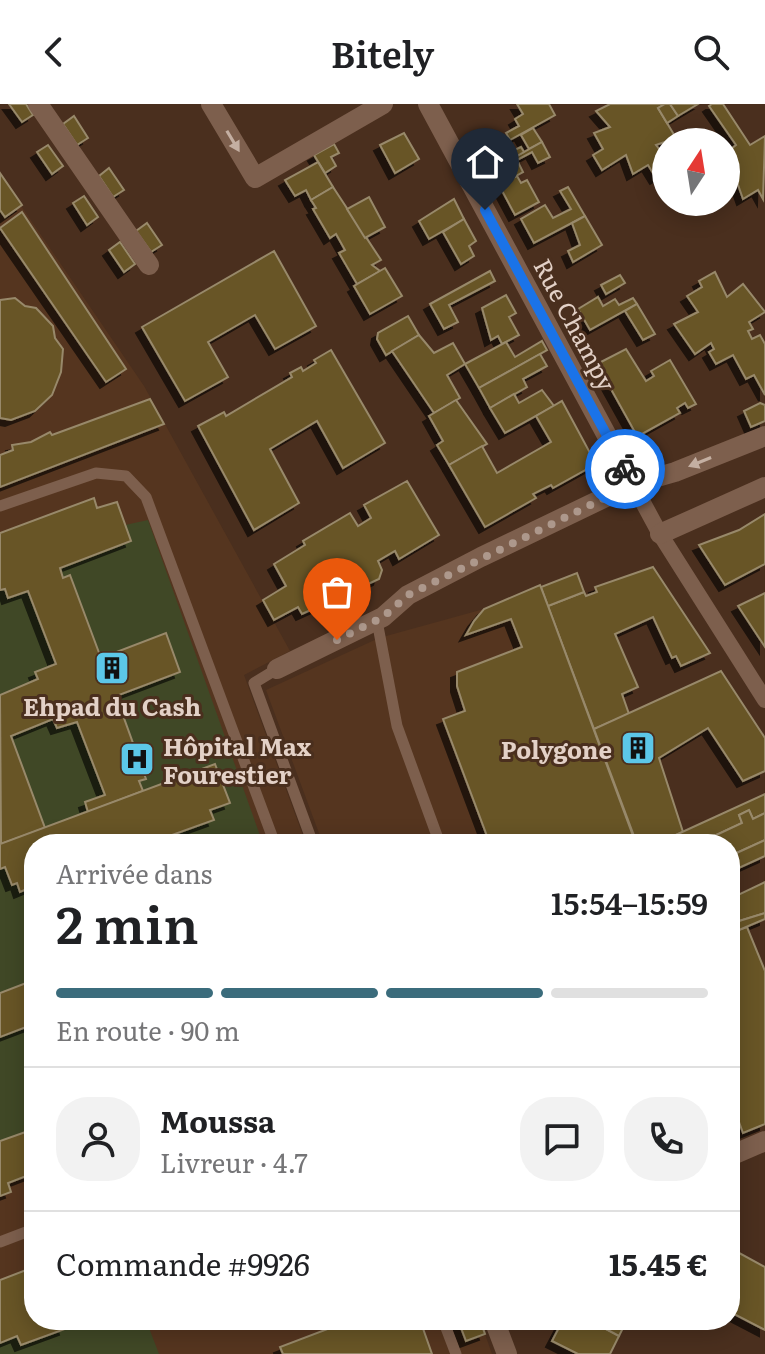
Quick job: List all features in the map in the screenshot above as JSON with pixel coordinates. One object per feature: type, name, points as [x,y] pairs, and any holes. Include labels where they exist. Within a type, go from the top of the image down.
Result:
[{"type":"street","points":[[38,104],[149,265]]},
{"type":"street","points":[[211,104],[255,178],[383,104]]},
{"type":"street","name":"Rue Champy","points":[[428,104],[633,484]]},
{"type":"street","points":[[277,669],[377,621],[408,595],[633,484],[675,472],[765,436]]},
{"type":"street","points":[[633,484],[660,534],[765,700]]},
{"type":"street","points":[[660,534],[765,487]]},
{"type":"street","points":[[740,1152],[765,1141]]},
{"type":"street","points":[[498,1330],[507,1354]]},
{"type":"lane","points":[[0,506],[96,473],[126,476],[146,497],[271,834]]},
{"type":"lane","points":[[377,621],[397,726],[436,834]]},
{"type":"lane","points":[[277,669],[254,683],[309,834]]},
{"type":"lane","points":[[0,1242],[24,1233]]},
{"type":"lane","points":[[447,1330],[456,1354]]},
{"type":"shaded area","name":"Hôpital Max Fourestier","points":[[0,175],[144,386],[290,651],[244,675],[302,834],[24,834],[24,1330],[484,1330],[492,1354],[0,1354]]},
{"type":"shaded area","points":[[540,585],[632,834],[319,834],[266,690],[379,638],[484,609]]},
{"type":"green space","points":[[148,520],[259,834],[173,834],[213,819],[210,810],[229,803],[215,764],[143,791],[139,781],[146,778],[116,696],[180,671],[165,633],[101,658],[70,575],[63,578],[60,568],[131,541],[125,525]]},
{"type":"green space","points":[[5,589],[8,598],[28,591],[56,664],[36,672],[38,679],[0,695],[0,590]]},
{"type":"green space","points":[[53,719],[57,728],[77,722],[105,795],[85,802],[88,812],[45,828],[11,736]]},
{"type":"green space","points":[[5,867],[11,884],[17,883],[20,891],[24,890],[24,985],[0,993],[0,869]]},
{"type":"green space","points":[[24,1028],[24,1133],[0,1141],[0,1037]]},
{"type":"green space","points":[[62,1330],[150,1330],[159,1354],[0,1354],[0,1343],[17,1336],[22,1345]]},
{"type":"building","points":[[9,104],[26,104],[33,115],[22,122]]},
{"type":"building","points":[[517,104],[549,104],[555,115],[510,140],[506,133],[519,126],[515,119],[523,114]]},
{"type":"building","points":[[610,104],[665,104],[658,108],[670,128],[652,128],[652,172],[648,165],[633,174],[626,155],[602,170],[593,155],[603,149],[594,133],[610,127],[596,111]]},
{"type":"building","points":[[670,104],[678,116],[667,123],[658,108]]},
{"type":"building","points":[[670,104],[698,104],[678,116]]},
{"type":"building","points":[[723,104],[739,128],[724,128],[709,106]]},
{"type":"building","points":[[74,116],[88,138],[77,145],[63,124]]},
{"type":"building","points":[[533,128],[542,142],[529,149],[521,135]]},
{"type":"building","points":[[740,130],[750,145],[765,136],[763,199],[758,190],[743,199],[740,190]]},
{"type":"building","points":[[404,133],[419,159],[395,173],[380,145]]},
{"type":"building","points":[[542,142],[550,157],[538,163],[532,152],[517,160],[523,172],[498,186],[490,171]]},
{"type":"building","points":[[334,144],[339,153],[331,157],[336,166],[325,173],[314,155]]},
{"type":"building","points":[[48,145],[63,166],[52,174],[37,152]]},
{"type":"building","points":[[521,147],[524,152],[501,165],[497,158]]},
{"type":"building","points":[[318,162],[333,187],[311,200],[306,190],[295,196],[285,180]]},
{"type":"building","points":[[109,168],[124,190],[113,197],[99,176]]},
{"type":"building","points":[[0,173],[22,205],[5,217],[0,210]]},
{"type":"building","points":[[517,176],[521,183],[527,180],[539,202],[515,215],[499,185]]},
{"type":"building","points":[[333,187],[381,260],[372,265],[380,271],[357,284],[339,253],[345,250],[336,234],[330,238],[313,209],[316,208],[311,200]]},
{"type":"building","points":[[568,187],[585,216],[534,243],[521,219],[545,205],[553,218],[571,209],[560,191]]},
{"type":"building","points":[[84,196],[98,217],[87,225],[73,203]]},
{"type":"building","points":[[369,197],[385,227],[365,238],[347,209]]},
{"type":"building","points":[[454,199],[464,219],[429,239],[419,221]]},
{"type":"building","points":[[22,212],[126,369],[106,382],[0,228]]},
{"type":"building","points":[[585,216],[602,245],[573,262],[568,251],[580,245],[572,223]]},
{"type":"building","points":[[464,219],[476,241],[469,246],[474,256],[461,264],[443,232]]},
{"type":"building","points":[[147,223],[162,245],[151,252],[136,231]]},
{"type":"building","points":[[120,242],[135,264],[124,272],[109,250]]},
{"type":"building","points":[[274,251],[316,326],[275,349],[255,315],[208,342],[228,377],[185,401],[142,327]]},
{"type":"building","points":[[385,268],[402,296],[370,314],[354,286]]},
{"type":"building","points":[[490,271],[495,281],[449,305],[458,322],[444,329],[430,304]]},
{"type":"building","points":[[715,272],[727,297],[743,284],[765,312],[749,322],[753,329],[748,331],[752,339],[760,335],[765,344],[765,395],[754,375],[746,379],[733,355],[716,364],[709,352],[714,349],[711,343],[695,354],[674,324],[698,312],[687,296],[702,287],[699,281]]},
{"type":"building","points":[[620,275],[625,283],[606,294],[601,285]]},
{"type":"building","points":[[506,295],[516,313],[509,317],[519,335],[502,344],[498,336],[491,340],[482,308]]},
{"type":"building","points":[[598,297],[603,306],[615,299],[619,305],[633,298],[637,304],[590,330],[578,309]]},
{"type":"building","points":[[15,298],[25,306],[36,308],[53,326],[55,338],[63,349],[61,372],[52,395],[35,411],[11,420],[0,418],[0,300]]},
{"type":"building","points":[[637,304],[655,334],[643,340],[625,311]]},
{"type":"building","points":[[408,316],[419,335],[386,355],[377,339],[378,333]]},
{"type":"building","points":[[419,335],[434,353],[453,343],[465,364],[447,375],[460,398],[434,413],[392,351]]},
{"type":"building","points":[[542,341],[547,350],[479,388],[465,364],[506,342],[515,357]]},
{"type":"building","points":[[626,349],[646,381],[654,376],[651,371],[670,360],[696,404],[688,408],[685,403],[677,408],[680,413],[642,434],[636,434],[597,364]]},
{"type":"building","points":[[331,350],[385,443],[343,468],[317,421],[270,449],[299,503],[254,530],[198,426],[224,412],[226,416],[292,377],[290,373],[301,367],[303,371],[316,363],[314,360]]},
{"type":"building","points":[[540,354],[547,366],[523,379],[527,387],[490,408],[479,388]]},
{"type":"building","points":[[542,390],[554,406],[505,433],[490,408],[514,394],[519,403]]},
{"type":"building","points":[[150,399],[164,424],[0,487],[0,455],[13,450],[12,445],[31,442],[50,432],[52,435]]},
{"type":"building","points":[[456,400],[487,444],[449,465],[437,445],[443,441],[429,416]]},
{"type":"building","points":[[562,401],[596,464],[553,488],[551,485],[533,494],[536,498],[485,527],[449,465],[482,446],[497,473],[551,442],[536,416]]},
{"type":"building","points":[[760,403],[765,405],[765,421],[751,427],[744,411]]},
{"type":"building","points":[[407,481],[439,535],[399,559],[395,551],[378,561],[382,570],[379,579],[302,614],[298,607],[274,620],[263,600],[286,586],[274,564],[305,545],[303,541],[350,513],[358,526],[371,518],[364,505]]},
{"type":"building","name":"Ehpad du Cash","points":[[94,498],[97,508],[117,502],[131,541],[60,568],[63,578],[70,575],[101,658],[166,633],[180,672],[116,696],[146,779],[139,781],[143,791],[88,812],[85,802],[105,795],[77,722],[57,728],[53,719],[11,736],[45,828],[1,844],[0,695],[38,679],[35,672],[56,664],[28,591],[8,598],[5,589],[0,590],[0,533]]},
{"type":"building","points":[[765,514],[765,564],[725,585],[699,545],[739,530]]},
{"type":"building","points":[[653,567],[710,653],[681,666],[676,656],[672,658],[653,617],[615,634],[638,687],[622,694],[629,714],[594,729],[548,606],[584,592],[586,596],[597,592],[595,587]]},
{"type":"building","points":[[577,573],[584,592],[548,606],[541,587]]},
{"type":"building","points":[[540,585],[632,834],[486,834],[443,719],[465,711],[457,686],[457,672],[522,647],[511,619],[466,635],[484,609]]},
{"type":"building","points":[[765,593],[765,647],[738,606]]},
{"type":"building","name":"Polygone","points":[[721,671],[765,738],[765,771],[743,781],[708,728],[659,758],[683,832],[633,834],[594,729]]},
{"type":"building","points":[[215,764],[230,803],[210,810],[214,820],[175,834],[27,834]]},
{"type":"building","points":[[765,794],[765,813],[753,819],[749,810],[739,815],[742,823],[718,834],[678,834]]},
{"type":"building","points":[[749,810],[753,819],[765,813],[765,840],[740,851],[740,834],[718,834],[742,823],[739,815]]},
{"type":"building","points":[[24,835],[24,890],[20,892],[17,883],[12,885],[5,867],[0,869],[0,844]]},
{"type":"building","points":[[765,840],[765,856],[740,867],[740,851]]},
{"type":"building","points":[[765,882],[765,913],[740,921],[740,894]]},
{"type":"building","points":[[765,913],[765,919],[740,930],[740,921]]},
{"type":"building","points":[[747,927],[765,971],[765,1124],[743,1133],[740,1125],[740,930]]},
{"type":"building","points":[[24,984],[24,1028],[0,1037],[0,993]]},
{"type":"building","points":[[24,1133],[24,1177],[8,1183],[11,1192],[0,1196],[0,1141]]},
{"type":"building","points":[[740,1253],[765,1267],[765,1330],[740,1317]]},
{"type":"building","points":[[24,1271],[24,1330],[62,1330],[21,1345],[17,1336],[0,1343],[0,1280]]},
{"type":"building","points":[[325,1330],[424,1330],[432,1354],[283,1354],[280,1347]]},
{"type":"building","points":[[462,1330],[484,1330],[485,1334],[466,1341]]},
{"type":"building","points":[[558,1330],[608,1330],[619,1336],[610,1354],[578,1354],[552,1341]]},
{"type":"building","points":[[608,1330],[622,1330],[619,1336]]},
{"type":"way so far","points":[[337,640],[383,617],[408,595],[633,484],[625,469]]},
{"type":"place","name":"Ehpad du Cash","points":[[112,668]]},
{"type":"place","name":"Polygone","points":[[638,748]]},
{"type":"place","name":"Hôpital Max Fourestier","points":[[137,759]]},
{"type":"route","points":[[485,210],[625,469]]}]
